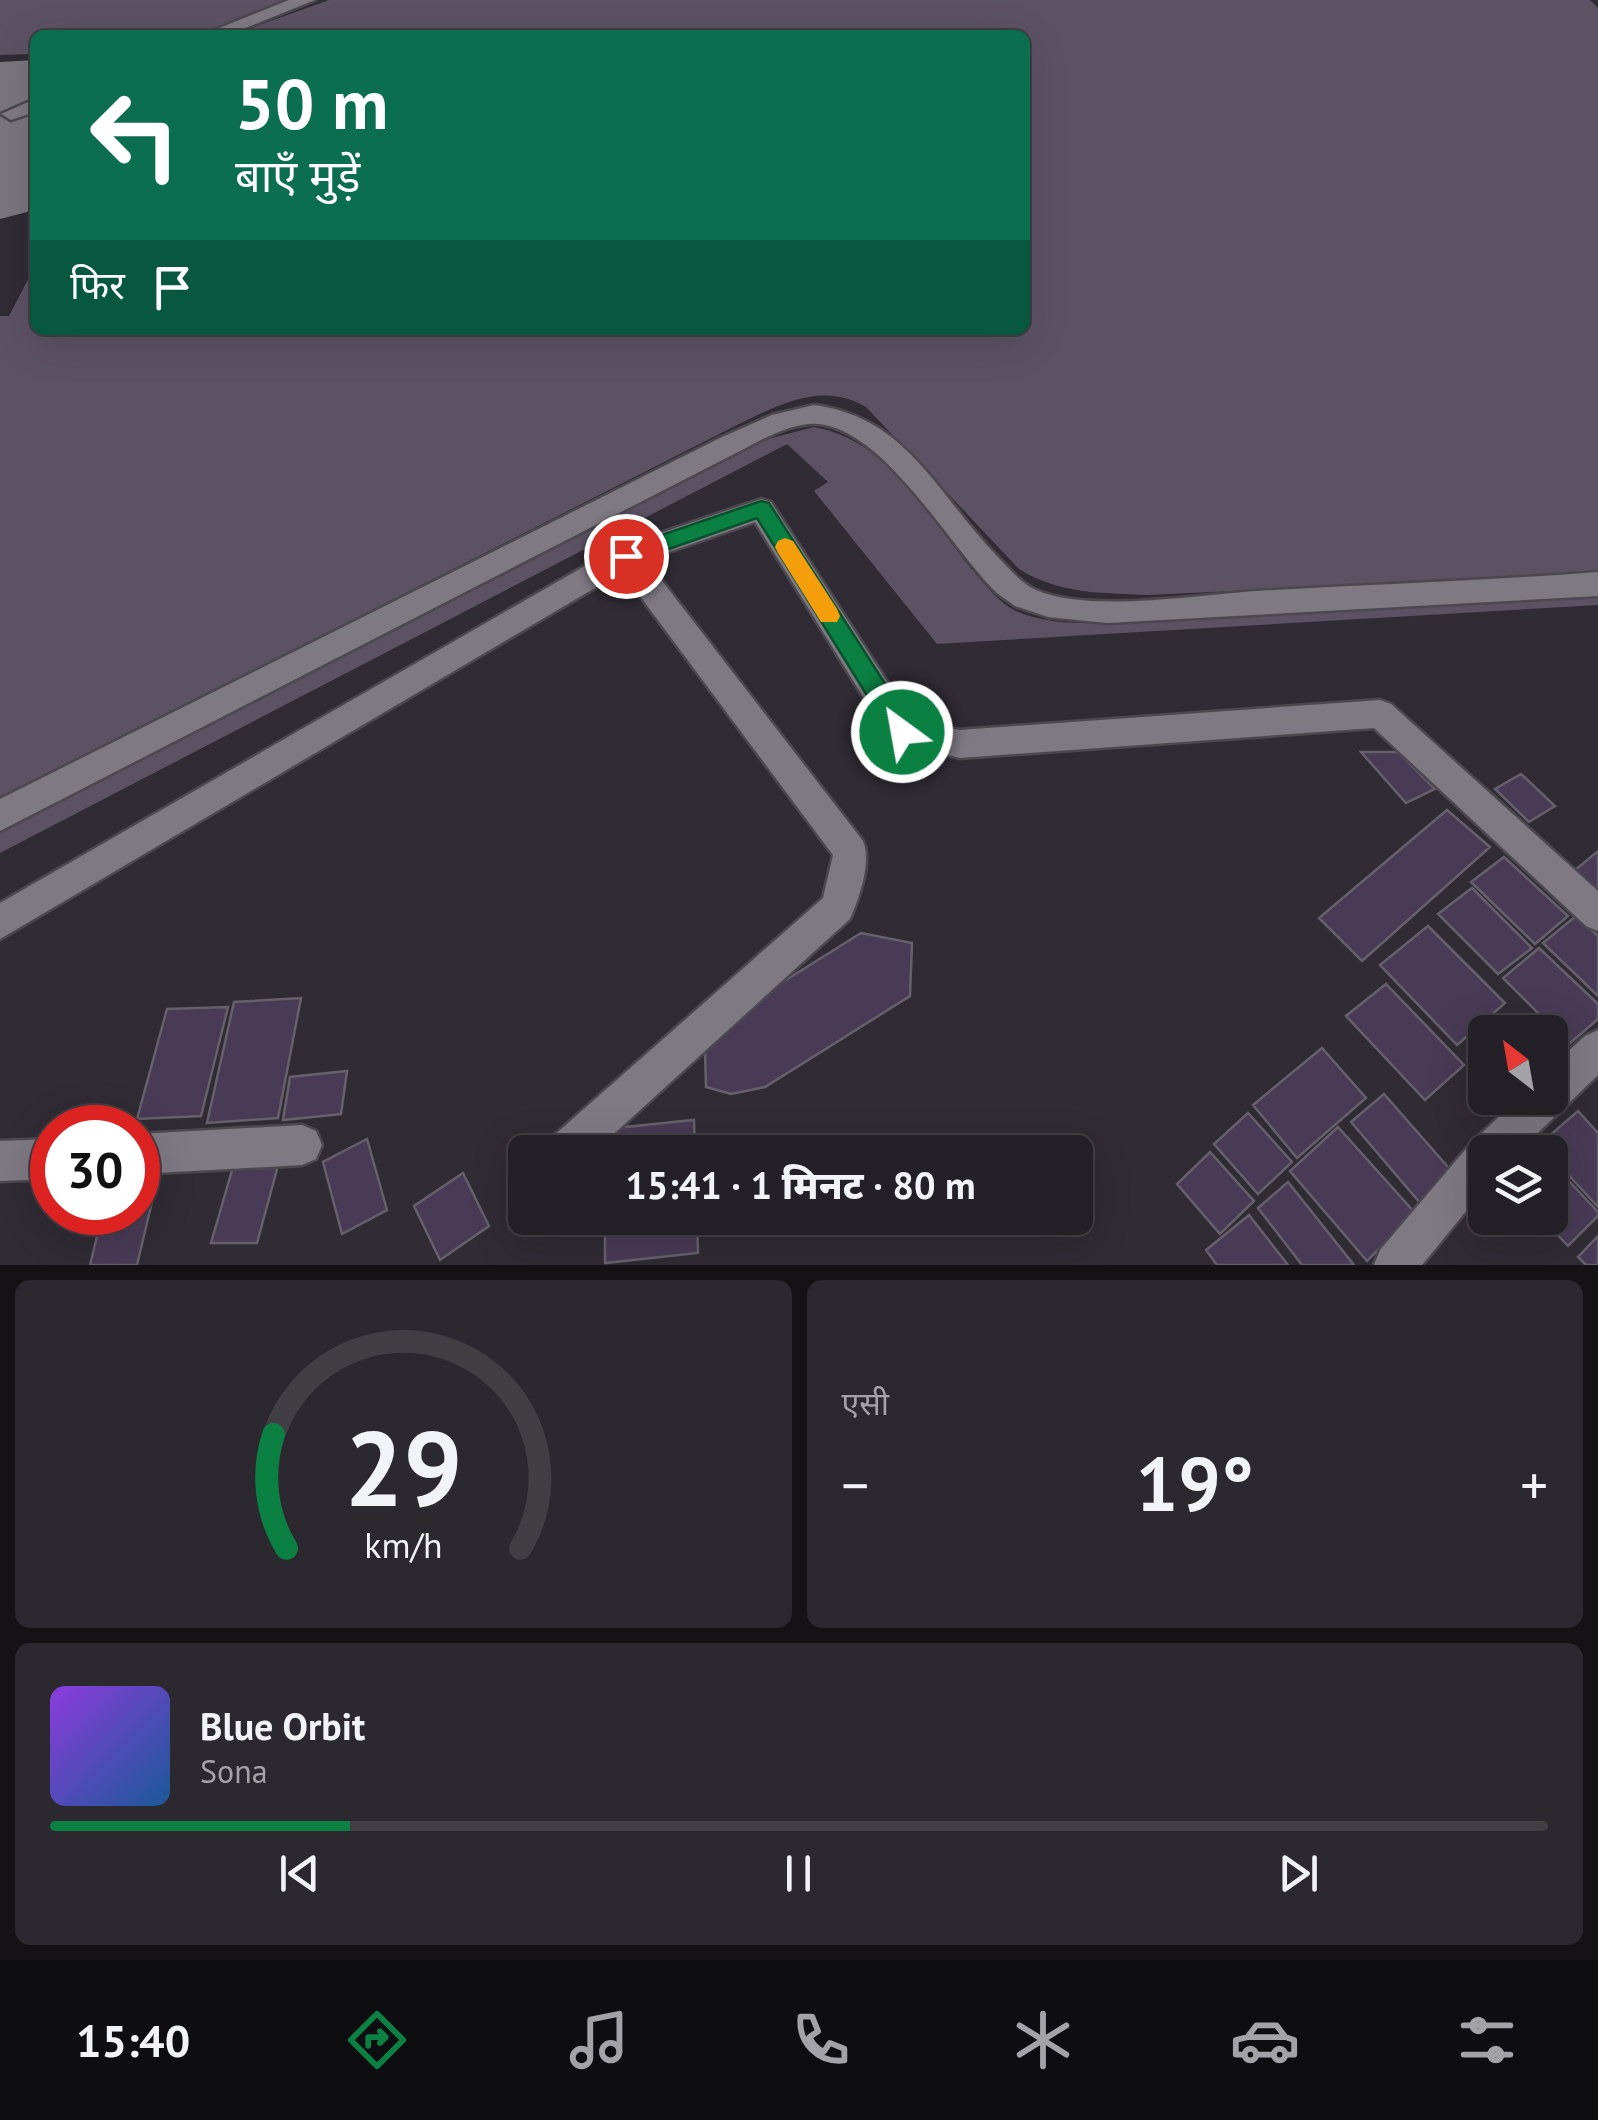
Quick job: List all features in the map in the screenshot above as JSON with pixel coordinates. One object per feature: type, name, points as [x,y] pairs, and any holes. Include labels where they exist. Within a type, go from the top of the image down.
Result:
[{"type":"street","points":[[225,30],[306,0]]},
{"type":"street","points":[[11,114],[30,107]]},
{"type":"street","points":[[0,816],[729,445],[792,418],[816,414],[838,417],[871,432],[895,454],[970,548],[1000,576],[1024,597],[1064,608],[1123,610],[1598,584]]},
{"type":"street","points":[[0,922],[626,556],[761,508],[902,732],[960,744],[1380,714],[1598,914]]},
{"type":"street","points":[[584,1135],[838,907],[851,852],[626,556]]},
{"type":"street","points":[[1568,1078],[1598,1049]]},
{"type":"street","points":[[1509,1135],[1529,1115]]},
{"type":"street","points":[[160,1153],[302,1145]]},
{"type":"street","points":[[0,1162],[30,1160]]},
{"type":"street","points":[[1395,1265],[1468,1179]]},
{"type":"shaded area","points":[[0,0],[289,0],[208,30],[30,30],[30,54],[0,55]]},
{"type":"shaded area","points":[[329,0],[1590,0],[1598,8],[1598,574],[1148,595],[1065,588],[1019,569],[866,407],[834,396],[802,398],[739,424],[0,799],[0,316],[9,316],[30,276],[30,335],[1030,335],[1030,30],[246,30]]},
{"type":"shaded area","points":[[814,427],[841,435],[887,465],[994,594],[1016,611],[1040,619],[1116,623],[1598,595],[1598,605],[937,644],[814,491],[828,482],[787,444],[0,853],[0,830],[768,439]]},
{"type":"building","points":[[1361,752],[1398,752],[1435,789],[1406,803]]},
{"type":"building","points":[[1521,774],[1555,806],[1529,822],[1495,789]]},
{"type":"building","points":[[1447,810],[1490,847],[1362,961],[1319,918]]},
{"type":"building","points":[[1598,851],[1598,901],[1569,875]]},
{"type":"building","points":[[1504,857],[1568,916],[1535,944],[1471,882]]},
{"type":"building","points":[[1472,888],[1532,948],[1498,974],[1438,914]]},
{"type":"building","points":[[1576,916],[1598,936],[1598,996],[1543,943]]},
{"type":"building","points":[[1428,926],[1505,1003],[1491,1015],[1468,1015],[1468,1035],[1457,1045],[1380,965]]},
{"type":"building","points":[[861,933],[912,943],[910,996],[765,1087],[731,1094],[706,1087],[705,1051],[743,1007]]},
{"type":"building","points":[[1539,948],[1598,1004],[1598,1019],[1569,1044],[1568,1015],[1540,1015],[1503,978]]},
{"type":"building","points":[[1386,984],[1464,1065],[1425,1100],[1346,1016]]},
{"type":"building","points":[[301,998],[278,1118],[207,1123],[234,1002]]},
{"type":"building","points":[[228,1007],[201,1116],[160,1118],[160,1105],[141,1105],[167,1009]]},
{"type":"building","points":[[1322,1048],[1366,1098],[1297,1158],[1253,1105]]},
{"type":"building","points":[[347,1071],[341,1114],[283,1120],[290,1077]]},
{"type":"building","points":[[1384,1094],[1455,1175],[1421,1204],[1351,1122]]},
{"type":"building","points":[[1578,1111],[1598,1133],[1598,1207],[1568,1174],[1568,1135],[1550,1135]]},
{"type":"building","points":[[1248,1113],[1292,1162],[1258,1194],[1214,1144]]},
{"type":"building","points":[[694,1120],[694,1135],[606,1135],[606,1129]]},
{"type":"building","points":[[1338,1127],[1415,1213],[1367,1261],[1290,1171]]},
{"type":"building","points":[[367,1139],[387,1210],[342,1234],[323,1162]]},
{"type":"building","points":[[1210,1152],[1254,1201],[1220,1234],[1177,1184]]},
{"type":"building","points":[[235,1160],[279,1162],[257,1243],[211,1243]]},
{"type":"building","points":[[463,1173],[489,1226],[440,1260],[414,1206]]},
{"type":"building","points":[[1568,1180],[1598,1216],[1568,1246],[1558,1235],[1568,1235]]},
{"type":"building","points":[[1288,1182],[1354,1265],[1302,1265],[1258,1208]]},
{"type":"building","points":[[1249,1215],[1288,1265],[1217,1265],[1206,1250]]},
{"type":"building","points":[[97,1235],[144,1235],[137,1265],[90,1265]]},
{"type":"building","points":[[605,1235],[697,1235],[698,1253],[605,1263]]},
{"type":"building","points":[[1598,1236],[1598,1265],[1586,1265],[1578,1257]]},
{"type":"taxiway","points":[[0,105],[10,115],[20,137],[18,161],[0,196]]},
{"type":"runway","points":[[0,115],[30,113]]},
{"type":"slow traffic","points":[[785,547],[829,616]]},
{"type":"route","points":[[626,556],[761,508],[902,732]]}]
